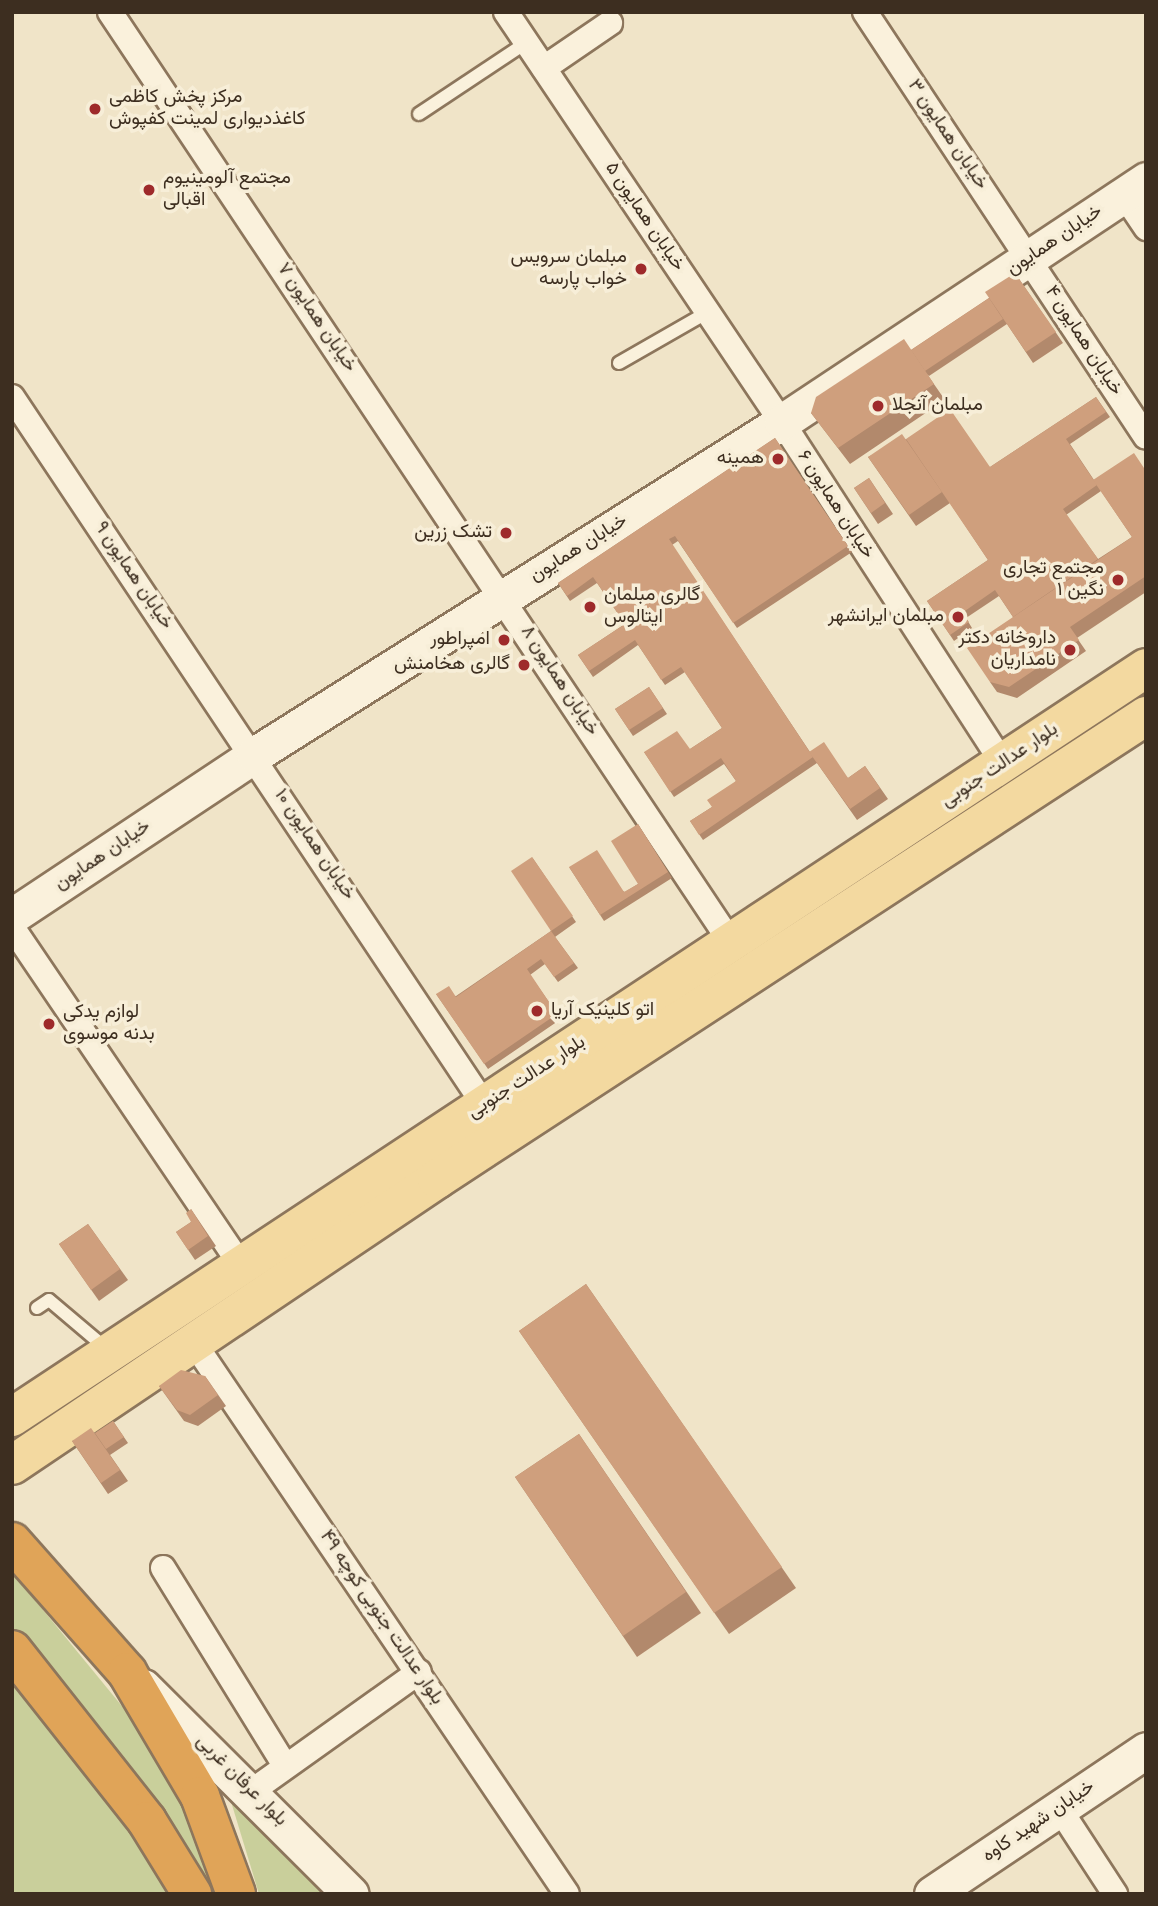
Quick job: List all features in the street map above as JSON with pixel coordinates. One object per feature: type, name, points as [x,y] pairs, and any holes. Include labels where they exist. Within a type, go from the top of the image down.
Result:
[{"type":"highway","points":[[12,1542],[127,1672],[200,1796],[236,1894]]},
{"type":"highway","points":[[12,1650],[147,1821],[192,1894]]},
{"type":"main road","name":"بلوار عدالت جنوبی","points":[[12,1465],[194,1343],[921,839],[1003,764],[1146,668]]},
{"type":"main road","name":"بلوار عدالت جنوبی","points":[[12,1417],[732,944],[1146,716]]},
{"type":"street","name":"خیابان همایون ۷","points":[[110,12],[503,597]]},
{"type":"street","name":"خیابان همایون ۵","points":[[506,12],[782,422]]},
{"type":"street","name":"خیابان همایون ۳","points":[[865,12],[1030,257]]},
{"type":"street","points":[[544,68],[610,23]]},
{"type":"street","name":"خیابان همایون","points":[[12,916],[254,755],[782,422],[1135,188]]},
{"type":"street","points":[[1135,188],[1146,228]]},
{"type":"street","name":"خیابان همایون ۴","points":[[1030,257],[1141,430]]},
{"type":"street","name":"خیابان همایون ۹","points":[[12,397],[254,755]]},
{"type":"street","name":"خیابان همایون ۶","points":[[782,422],[1003,764]]},
{"type":"street","name":"خیابان همایون ۸","points":[[503,597],[732,944]]},
{"type":"street","name":"خیابان همایون ۱۰","points":[[254,755],[485,1105]]},
{"type":"street","points":[[12,927],[242,1267]]},
{"type":"street","name":"بلوار عدالت جنوبی کوچه ۴۹","points":[[194,1343],[567,1894]]},
{"type":"street","points":[[163,1568],[285,1764]]},
{"type":"street","name":"بلوار عرفان غربی","points":[[127,1672],[252,1791],[351,1894]]},
{"type":"street","points":[[252,1791],[285,1764],[419,1672]]},
{"type":"street","name":"خیابان شهید کاوه","points":[[932,1894],[1146,1750]]},
{"type":"street","points":[[1059,1808],[1115,1894]]},
{"type":"lane","points":[[419,114],[526,43]]},
{"type":"lane","points":[[620,363],[708,312]]},
{"type":"lane","points":[[37,1308],[49,1300],[110,1352]]},
{"type":"green space","points":[[12,1572],[153,1744],[190,1803],[223,1894],[207,1894],[12,1628]]},
{"type":"green space","points":[[12,1677],[126,1818],[174,1894],[12,1894]]},
{"type":"green space","points":[[229,1795],[331,1894],[259,1894]]},
{"type":"building","points":[[1015,273],[1056,332],[1026,352],[985,292]]},
{"type":"building","points":[[989,298],[1003,319],[925,371],[911,350]]},
{"type":"building","points":[[904,339],[934,384],[838,448],[811,413],[816,397]]},
{"type":"building","points":[[1096,397],[1106,412],[1066,439],[1097,485],[1063,509],[1098,559],[1013,617],[995,590],[962,613],[969,622],[950,635],[927,601],[988,560],[906,439],[950,409],[990,467]]},
{"type":"building","points":[[902,434],[942,492],[909,515],[868,457]]},
{"type":"building","points":[[775,438],[848,546],[733,623],[675,536],[669,539],[813,757],[699,835],[690,821],[712,807],[707,800],[736,781],[721,758],[670,792],[644,752],[677,731],[690,749],[722,728],[681,667],[661,680],[635,640],[589,671],[578,655],[625,624],[593,577],[567,596],[558,583]]},
{"type":"building","points":[[1134,453],[1146,471],[1146,576],[1070,627],[1079,640],[1009,687],[990,682],[967,648],[1132,537],[1093,480]]},
{"type":"building","points":[[869,478],[885,503],[871,513],[854,488]]},
{"type":"building","points":[[649,687],[663,708],[629,730],[615,709]]},
{"type":"building","points":[[824,742],[848,778],[865,766],[880,788],[850,809],[809,752]]},
{"type":"building","points":[[638,824],[668,872],[600,915],[569,867],[597,850],[624,892],[638,884],[611,841]]},
{"type":"building","points":[[532,857],[573,916],[551,931],[511,871]]},
{"type":"building","points":[[551,931],[574,963],[554,977],[541,959],[527,969],[557,1014],[484,1064],[436,994],[449,986],[456,997]]},
{"type":"building","points":[[191,1209],[208,1236],[188,1250],[176,1232],[191,1222],[186,1213]]},
{"type":"building","points":[[88,1224],[120,1269],[91,1290],[59,1244]]},
{"type":"building","points":[[586,1284],[782,1567],[714,1613],[519,1331]]},
{"type":"building","points":[[181,1370],[205,1376],[218,1395],[190,1415],[177,1410],[159,1386]]},
{"type":"building","points":[[113,1421],[124,1437],[106,1449],[95,1433]]},
{"type":"building","points":[[91,1428],[120,1470],[101,1483],[72,1441]]},
{"type":"building","points":[[579,1434],[686,1592],[623,1636],[515,1477]]},
{"type":"place","name":"مرکز پخش کاظمی کاغذدیواری لمینت کفپوش","points":[[95,109]]},
{"type":"place","name":"مجتمع آلومینیوم اقبالی","points":[[149,190]]},
{"type":"place","name":"مبلمان سرویس خواب پارسه","points":[[641,269]]},
{"type":"place","name":"مبلمان آنجلا","points":[[878,406]]},
{"type":"place","name":"همینه","points":[[778,459]]},
{"type":"place","name":"تشک زرین","points":[[506,533]]},
{"type":"place","name":"مجتمع تجاری نگین ۱","points":[[1118,580]]},
{"type":"place","name":"گالری مبلمان ایتالوس","points":[[590,607]]},
{"type":"place","name":"مبلمان ایرانشهر","points":[[958,617]]},
{"type":"place","name":"امپراطور","points":[[504,640]]},
{"type":"place","name":"داروخانه دکتر نامداریان","points":[[1070,650]]},
{"type":"place","name":"گالری هخامنش","points":[[524,665]]},
{"type":"place","name":"اتو کلینیک آریا","points":[[537,1011]]},
{"type":"place","name":"لوازم یدکی بدنه موسوی","points":[[49,1024]]}]
